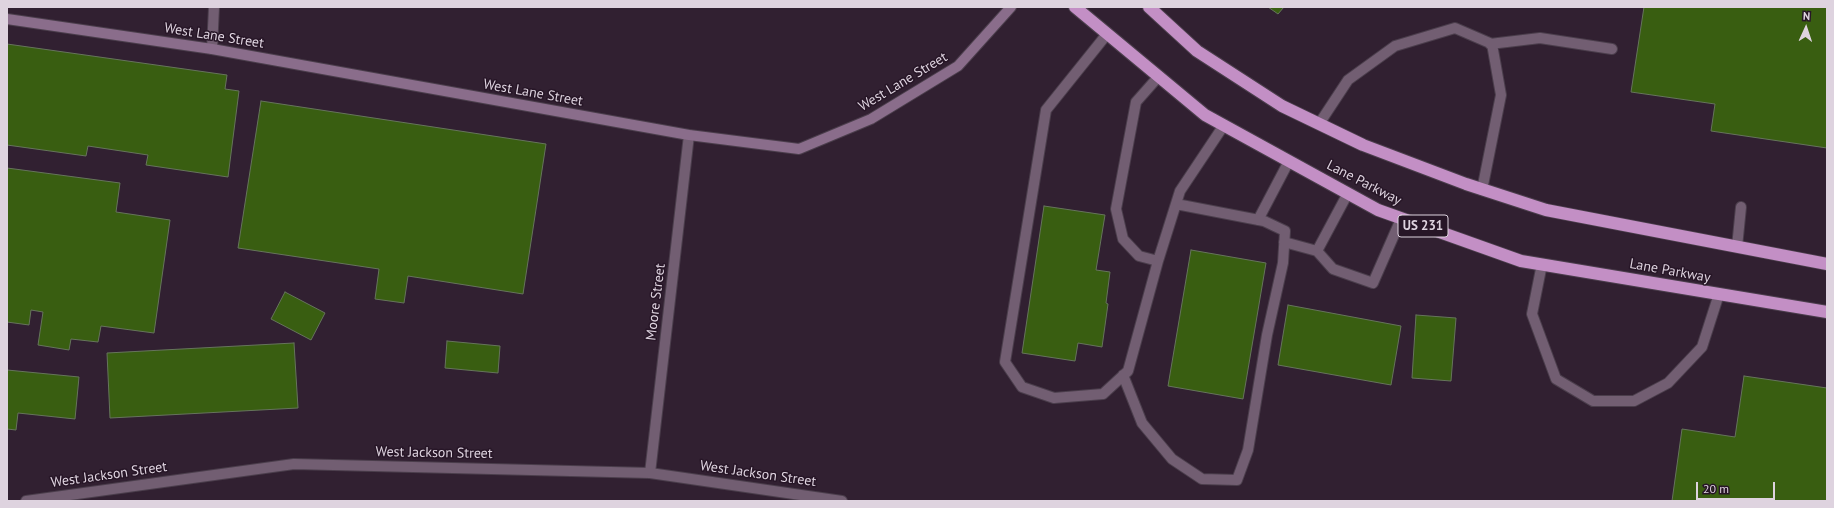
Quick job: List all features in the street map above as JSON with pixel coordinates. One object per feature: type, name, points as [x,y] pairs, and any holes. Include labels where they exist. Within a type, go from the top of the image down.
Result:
[{"type":"highway","name":"Lane Parkway","points":[[1075,7],[1205,115],[1378,210],[1521,261],[1827,312]]},
{"type":"highway","points":[[1149,7],[1197,51],[1282,106],[1364,145],[1482,190],[1546,210],[1827,264]]},
{"type":"street","points":[[212,49],[214,7]]},
{"type":"street","name":"West Lane Street","points":[[7,19],[212,49],[689,135],[799,149],[871,119],[958,66],[1011,7]]},
{"type":"street","points":[[1319,124],[1348,80],[1395,46],[1455,28],[1492,44],[1501,95],[1482,190]]},
{"type":"street","points":[[1107,34],[1046,110],[1005,362],[1022,387],[1054,398],[1103,394],[1128,371],[1158,261],[1180,191],[1224,126]]},
{"type":"street","points":[[1490,44],[1540,38],[1612,49]]},
{"type":"street","points":[[1158,261],[1139,256],[1123,239],[1116,210],[1136,102],[1159,76]]},
{"type":"street","name":"Moore Street","points":[[650,472],[689,135]]},
{"type":"street","points":[[1258,220],[1289,161]]},
{"type":"street","points":[[1317,251],[1348,193]]},
{"type":"street","points":[[1124,375],[1142,423],[1172,459],[1202,479],[1237,480],[1248,450],[1267,335],[1282,263],[1284,231],[1258,220],[1176,204]]},
{"type":"street","points":[[1737,247],[1741,207]]},
{"type":"street","points":[[1284,242],[1317,251],[1334,269],[1373,283],[1401,219]]},
{"type":"street","points":[[1542,264],[1532,314],[1556,379],[1594,401],[1634,401],[1668,383],[1702,347],[1719,294]]},
{"type":"street","name":"West Jackson Street","points":[[26,501],[294,464],[650,472],[842,501]]},
{"type":"building","points":[[1268,7],[1284,7],[1278,14]]},
{"type":"building","points":[[1644,7],[1827,7],[1827,148],[1711,131],[1715,104],[1631,92]]},
{"type":"building","points":[[7,44],[227,75],[225,89],[239,91],[228,177],[146,165],[148,155],[88,146],[86,156],[7,145]]},
{"type":"building","points":[[261,101],[546,144],[523,294],[408,276],[404,303],[375,299],[379,269],[238,248]]},
{"type":"building","points":[[7,168],[120,183],[116,212],[170,220],[154,333],[101,326],[98,342],[71,339],[69,350],[38,345],[43,312],[31,310],[29,325],[7,322]]},
{"type":"building","points":[[1044,206],[1105,215],[1096,270],[1110,272],[1106,303],[1108,304],[1102,347],[1078,343],[1075,361],[1022,353]]},
{"type":"building","points":[[1191,250],[1266,263],[1243,399],[1168,386]]},
{"type":"building","points":[[285,292],[325,313],[311,340],[271,319]]},
{"type":"building","points":[[1288,305],[1401,326],[1391,385],[1278,365]]},
{"type":"building","points":[[1416,315],[1456,318],[1451,381],[1412,378]]},
{"type":"building","points":[[447,341],[500,346],[498,373],[445,368]]},
{"type":"building","points":[[294,343],[298,408],[110,418],[107,353]]},
{"type":"building","points":[[7,370],[79,377],[75,419],[18,413],[16,430],[7,429]]},
{"type":"building","points":[[1744,376],[1827,388],[1827,501],[1672,501],[1682,429],[1735,437]]}]
